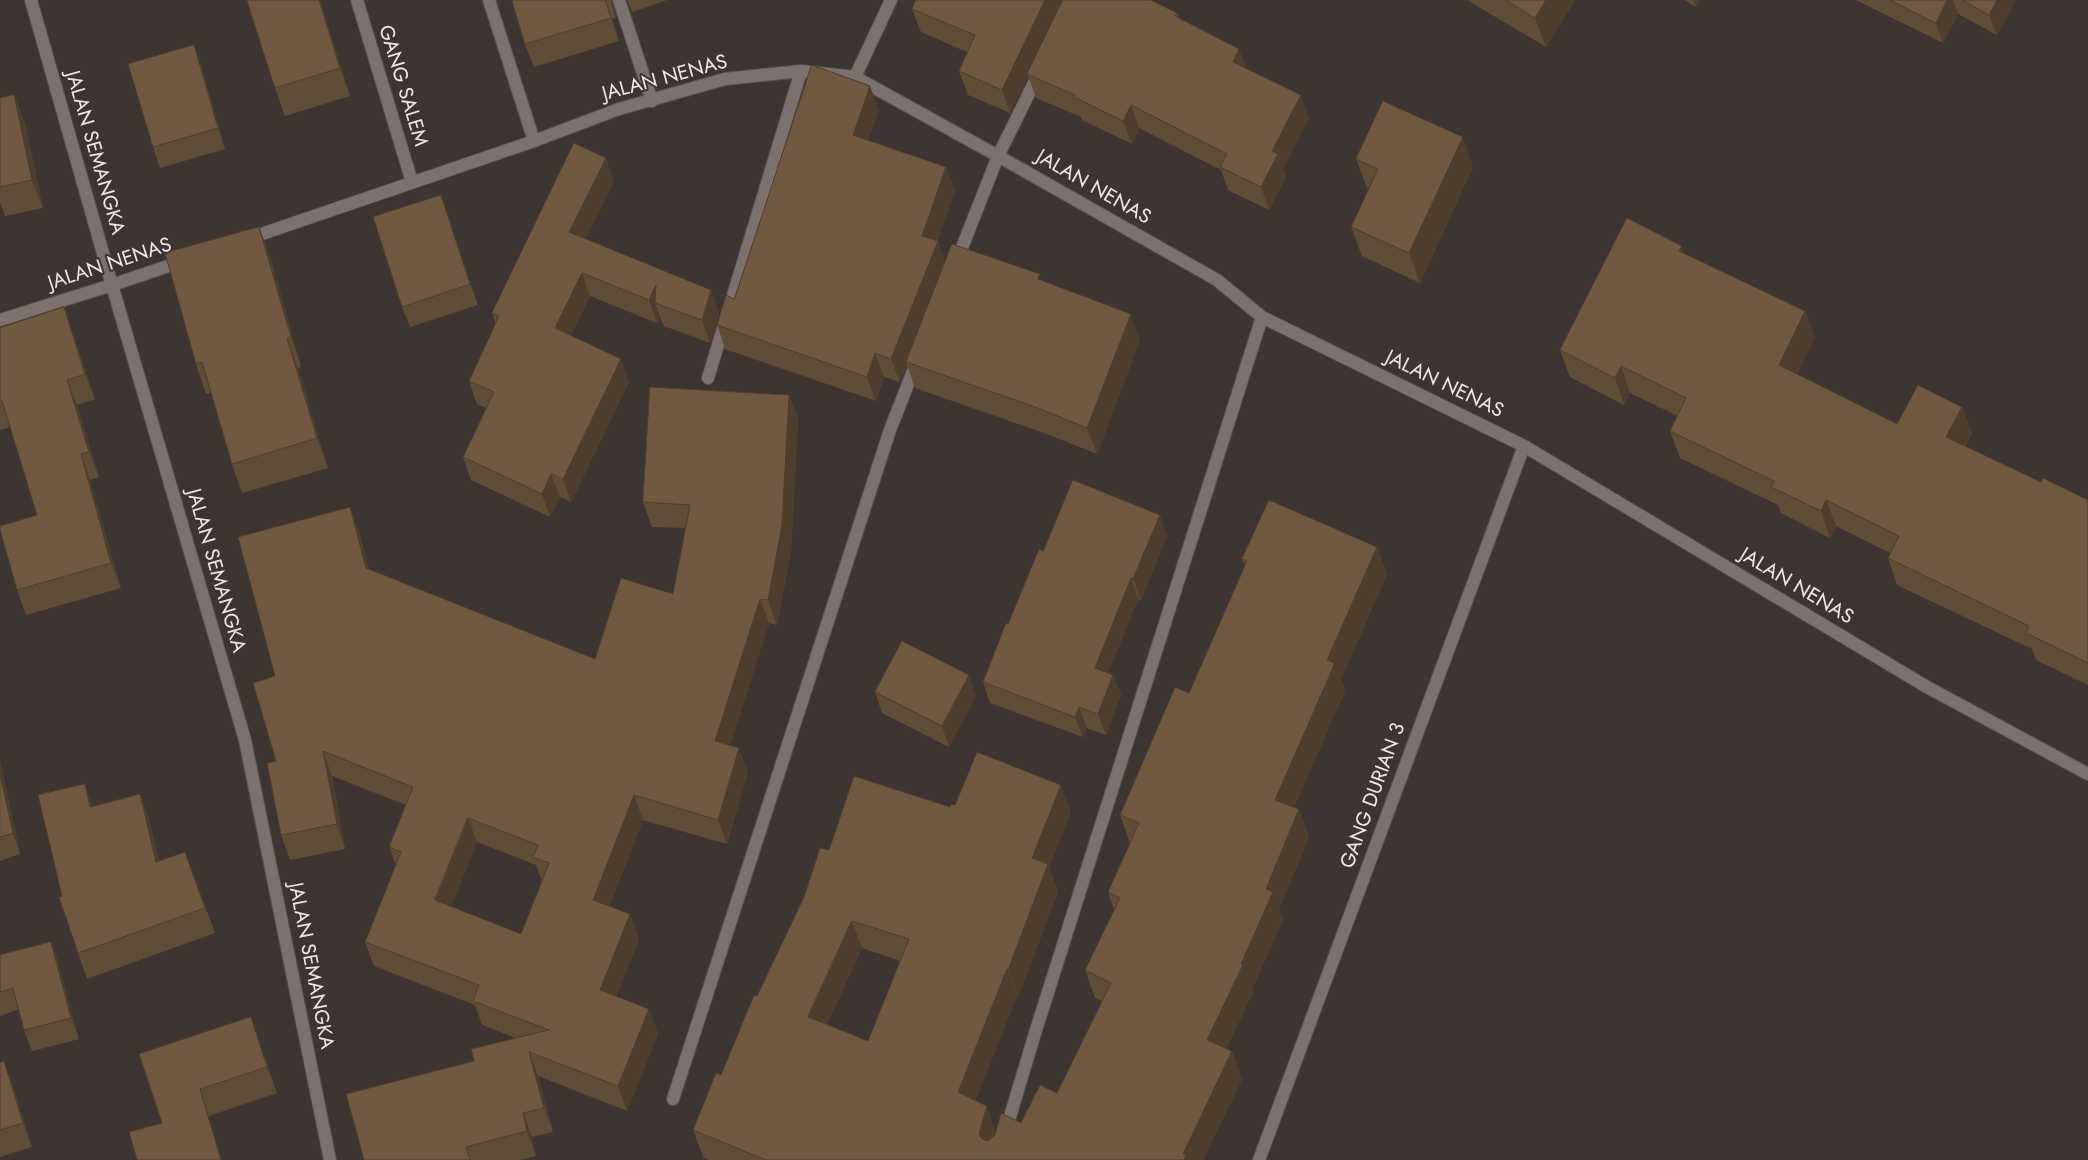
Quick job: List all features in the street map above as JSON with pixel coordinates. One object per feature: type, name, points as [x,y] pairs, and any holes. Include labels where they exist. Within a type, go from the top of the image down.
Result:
[{"type":"street","name":"JALAN SEMANGKA","points":[[31,0],[245,740],[330,1160]]},
{"type":"street","name":"GANG SALEM","points":[[357,0],[412,182]]},
{"type":"street","points":[[489,0],[534,141]]},
{"type":"street","points":[[619,0],[652,101]]},
{"type":"street","points":[[855,77],[891,0]]},
{"type":"street","points":[[951,275],[998,156],[1045,61]]},
{"type":"street","name":"JALAN NENAS","points":[[234,244],[534,141],[619,109],[725,79],[801,71],[855,77],[1217,280],[1262,317],[1524,446],[1927,687],[2088,774]]},
{"type":"street","points":[[708,378],[801,71]]},
{"type":"street","name":"JALAN NENAS","points":[[0,320],[196,256]]},
{"type":"street","points":[[997,1160],[1042,1011],[1262,317]]},
{"type":"street","points":[[672,1098],[887,440],[922,348]]},
{"type":"street","name":"GANG DURIAN 3","points":[[1259,1160],[1524,446]]},
{"type":"building","points":[[247,0],[319,0],[340,68],[275,88]]},
{"type":"building","points":[[512,0],[605,0],[611,18],[525,44]]},
{"type":"building","points":[[916,0],[1045,0],[1002,90],[959,71],[975,35],[912,9]]},
{"type":"building","points":[[1063,0],[1151,0],[1177,13],[1175,16],[1239,49],[1233,62],[1301,95],[1272,151],[1278,154],[1261,187],[1220,167],[1227,154],[1131,105],[1123,121],[1074,97],[1075,95],[1027,74]]},
{"type":"building","points":[[1506,0],[1546,0],[1535,18]]},
{"type":"building","points":[[1890,0],[1947,0],[1936,23]]},
{"type":"building","points":[[1963,0],[1997,0],[1989,15]]},
{"type":"building","points":[[194,45],[218,128],[153,147],[128,64]]},
{"type":"building","points":[[812,65],[870,86],[853,135],[946,167],[922,236],[938,241],[891,359],[875,353],[867,377],[717,325],[726,295],[734,299]]},
{"type":"building","points":[[14,95],[32,180],[0,187],[0,98]]},
{"type":"building","points":[[1383,101],[1463,137],[1409,253],[1351,227],[1378,169],[1356,159]]},
{"type":"building","points":[[574,143],[606,158],[569,232],[711,290],[702,320],[655,303],[656,285],[649,300],[582,273],[555,328],[621,359],[563,479],[551,474],[542,494],[463,457],[494,392],[469,381],[499,316],[492,313]]},
{"type":"building","points":[[441,195],[470,284],[402,307],[373,217]]},
{"type":"building","points":[[1627,218],[1682,246],[1679,251],[1805,311],[1779,365],[1897,424],[1918,385],[1962,407],[1946,437],[2041,482],[2043,478],[2088,500],[2088,663],[2026,633],[2029,626],[1888,558],[1899,536],[1826,500],[1821,511],[1771,487],[1774,481],[1670,431],[1686,398],[1621,366],[1615,378],[1560,350]]},
{"type":"building","points":[[259,227],[291,337],[287,338],[317,438],[232,464],[202,362],[196,364],[165,253]]},
{"type":"building","points":[[952,244],[1040,274],[1038,279],[1131,314],[1087,428],[1038,408],[906,362]]},
{"type":"building","points":[[64,307],[85,374],[67,380],[89,452],[81,454],[111,563],[17,590],[0,526],[37,515],[2,401],[0,401],[0,328]]},
{"type":"building","points":[[650,387],[789,395],[782,526],[768,600],[760,599],[715,741],[739,748],[718,820],[634,795],[593,900],[630,914],[600,990],[649,1009],[618,1086],[529,1052],[544,1108],[523,1113],[527,1131],[466,1147],[470,1160],[364,1160],[346,1094],[474,1061],[471,1049],[549,1030],[473,1001],[479,985],[365,942],[401,852],[389,847],[413,787],[323,751],[337,824],[281,835],[267,763],[276,761],[253,683],[275,676],[238,537],[350,507],[366,568],[595,659],[621,578],[673,594],[690,505],[643,502]],"holes":[[[468,818],[538,845],[533,857],[549,863],[521,934],[435,900]]]},
{"type":"building","points":[[1073,480],[1160,515],[1133,579],[1131,578],[1095,668],[1113,675],[1098,714],[1079,707],[1075,717],[983,682],[1006,623],[1008,624],[1039,549],[1043,551]]},
{"type":"building","points":[[1269,500],[1377,547],[1327,660],[1335,663],[1275,800],[1299,809],[1266,889],[1273,892],[1241,964],[1243,965],[1207,1040],[1232,1051],[1183,1154],[1186,1155],[1184,1160],[766,1160],[693,1130],[716,1073],[721,1075],[754,995],[757,996],[804,897],[820,848],[829,850],[854,776],[950,807],[951,804],[955,805],[977,752],[1061,785],[1032,858],[1048,864],[1008,970],[958,1092],[987,1106],[979,1134],[982,1139],[988,1141],[995,1135],[1001,1113],[1021,1123],[1040,1085],[1057,1093],[1111,983],[1085,970],[1120,898],[1108,892],[1139,823],[1120,815],[1175,687],[1189,693],[1247,561],[1242,559]],"holes":[[[852,921],[909,939],[868,1041],[808,1017]]]},
{"type":"building","points":[[902,641],[969,675],[942,726],[875,692]]},
{"type":"building","points":[[0,774],[13,833],[0,837]]},
{"type":"building","points":[[85,784],[90,807],[140,794],[156,862],[185,852],[205,908],[78,953],[59,897],[62,896],[38,795]]},
{"type":"building","points":[[51,942],[71,1018],[24,1030],[13,988],[0,992],[0,955]]},
{"type":"building","points":[[251,1017],[267,1067],[200,1089],[221,1160],[137,1160],[129,1132],[162,1123],[139,1054]]},
{"type":"building","points":[[4,1061],[23,1123],[0,1130],[0,1063]]}]
